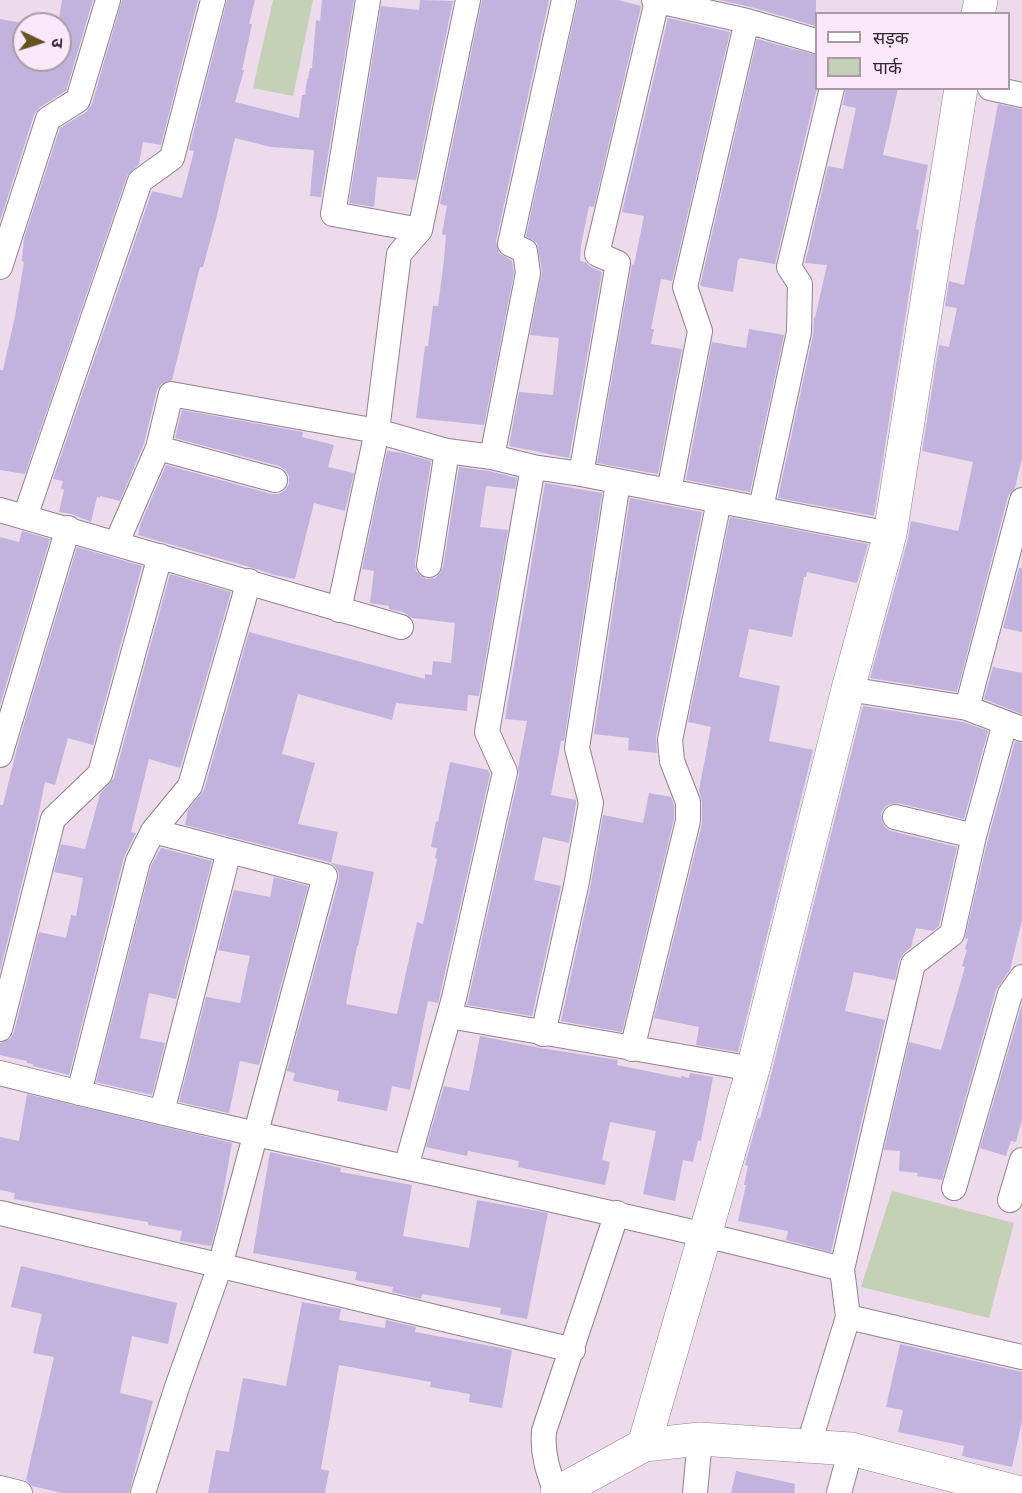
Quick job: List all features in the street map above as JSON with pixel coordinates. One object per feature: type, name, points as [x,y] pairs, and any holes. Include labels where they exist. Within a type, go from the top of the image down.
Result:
[{"type":"street","points":[[0,267],[48,119],[78,100],[108,0]]},
{"type":"street","points":[[25,517],[140,181],[172,158],[213,0]]},
{"type":"street","points":[[368,0],[333,214],[420,230]]},
{"type":"street","points":[[339,610],[377,432],[399,254],[420,230],[468,0]]},
{"type":"street","points":[[492,457],[528,273],[525,251],[510,244],[564,0]]},
{"type":"street","points":[[581,474],[618,263],[597,254],[655,0],[747,21],[815,41]]},
{"type":"street","points":[[669,491],[700,331],[685,287],[747,21]]},
{"type":"street","points":[[761,508],[799,332],[800,284],[789,267],[832,90]]},
{"type":"street","points":[[644,1445],[753,1069],[848,689],[890,534],[961,90]]},
{"type":"street","points":[[999,90],[1022,95]]},
{"type":"street","points":[[117,543],[158,448],[171,394],[377,432],[447,451],[492,457],[532,467],[581,474],[890,534]]},
{"type":"street","points":[[158,448],[275,480]]},
{"type":"street","points":[[429,565],[447,451]]},
{"type":"street","points":[[406,1167],[454,998],[505,772],[487,732],[532,467]]},
{"type":"street","points":[[543,1034],[576,886],[591,803],[577,748],[618,482]]},
{"type":"street","points":[[967,708],[1022,500]]},
{"type":"street","points":[[632,1049],[688,821],[688,802],[672,760],[670,740],[719,501]]},
{"type":"street","points":[[0,510],[401,627]]},
{"type":"street","points":[[0,755],[68,528]]},
{"type":"street","points":[[0,1029],[53,819],[100,774],[160,556]]},
{"type":"street","points":[[79,1093],[138,861],[153,831],[190,786],[249,581]]},
{"type":"street","points":[[808,1447],[848,1317],[842,1269],[866,1175],[913,964],[952,934],[974,836],[1013,726],[967,708],[848,689]]},
{"type":"street","points":[[895,817],[974,836]]},
{"type":"street","points":[[143,1493],[177,1387],[220,1266],[325,876],[153,831]]},
{"type":"street","points":[[162,1112],[229,851]]},
{"type":"street","points":[[954,1188],[1010,994],[1022,977]]},
{"type":"street","points":[[448,1016],[753,1069]]},
{"type":"street","points":[[0,1073],[255,1134],[618,1213],[842,1269]]},
{"type":"street","points":[[1010,1200],[1022,1160]]},
{"type":"street","points":[[618,1213],[544,1431],[543,1448],[546,1464],[557,1493],[644,1445],[700,1439],[851,1449],[1020,1493]]},
{"type":"street","points":[[0,1214],[573,1350]]},
{"type":"street","points":[[848,1317],[1022,1358]]},
{"type":"street","points":[[695,1493],[700,1439]]},
{"type":"street","points":[[839,1493],[851,1449]]},
{"type":"street","points":[[0,1488],[20,1493]]},
{"type":"green space","points":[[273,0],[313,0],[293,96],[253,88]]},
{"type":"green space","points":[[892,1191],[1014,1223],[989,1318],[861,1287]]},
{"type":"building","points":[[62,0],[93,0],[72,71],[72,12],[60,12]]},
{"type":"building","points":[[122,0],[198,0],[161,145],[143,142],[139,164],[127,176],[25,474],[0,470],[0,370],[3,370],[15,316],[24,262],[22,261],[24,238],[60,128],[86,112],[92,104]]},
{"type":"building","points":[[227,0],[255,0],[249,24],[252,24],[242,70],[244,70],[235,102],[299,118],[302,95],[305,95],[307,79],[310,68],[312,68],[316,20],[320,21],[322,0],[354,0],[321,197],[310,196],[314,150],[271,147],[235,138],[216,219],[203,267],[200,267],[172,380],[161,384],[157,390],[144,443],[120,501],[97,497],[91,522],[72,514],[59,512],[64,490],[61,489],[63,481],[53,479],[152,191],[182,198],[194,151],[189,150]]},
{"type":"building","points":[[420,0],[453,1],[416,180],[377,177],[374,207],[349,203],[381,6],[419,10]]},
{"type":"building","points":[[482,0],[549,0],[496,241],[499,253],[512,261],[514,273],[484,425],[416,418],[425,346],[428,346],[433,306],[438,306],[444,260],[446,235],[442,234],[447,206],[440,204]]},
{"type":"building","points":[[578,0],[618,0],[641,6],[594,207],[589,206],[581,245],[580,261],[602,272],[569,458],[509,446],[519,392],[553,395],[559,338],[530,335],[542,271],[537,243],[526,236]]},
{"type":"building","points":[[719,0],[816,0],[815,26]]},
{"type":"building","points":[[668,18],[730,32],[672,281],[661,279],[651,329],[654,329],[651,344],[682,349],[658,474],[597,463],[632,264],[634,265],[644,216],[622,212]]},
{"type":"building","points":[[0,19],[12,21],[12,72],[72,72],[66,91],[40,107],[34,115],[0,221]]},
{"type":"building","points":[[757,39],[815,55],[817,90],[775,264],[740,258],[733,292],[700,286]]},
{"type":"building","points":[[846,90],[898,90],[883,155],[928,165],[916,229],[919,230],[874,516],[778,498],[813,335],[814,317],[827,265],[805,263],[828,166],[843,169],[856,108],[843,105]]},
{"type":"building","points":[[998,104],[1022,109],[1022,458],[1015,488],[1008,496],[957,692],[870,678],[911,521],[958,531],[961,519],[973,462],[922,451],[939,345],[949,347],[957,308],[945,306],[949,281],[964,285]]},
{"type":"building","points":[[749,329],[784,335],[750,492],[686,480],[712,342],[746,348]]},
{"type":"building","points":[[182,410],[303,432],[302,437],[334,445],[328,467],[354,473],[345,511],[314,503],[295,579],[138,535],[166,465],[271,494],[279,494],[289,484],[289,476],[279,466],[175,438]]},
{"type":"building","points":[[387,451],[431,461],[415,563],[416,571],[426,579],[435,578],[443,567],[459,467],[517,478],[515,489],[486,486],[480,527],[508,530],[479,696],[468,695],[467,711],[396,703],[392,720],[298,694],[282,754],[315,763],[298,824],[338,832],[331,863],[374,872],[346,1004],[397,1014],[417,922],[423,924],[437,859],[435,858],[437,848],[431,847],[450,762],[488,770],[490,774],[438,1003],[428,1001],[410,1090],[392,1086],[387,1111],[337,1101],[339,1091],[293,1081],[295,1073],[287,1071],[339,880],[339,873],[335,866],[329,862],[185,825],[188,810],[204,790],[249,632],[425,679],[425,674],[432,675],[433,661],[451,663],[455,623],[412,618],[403,612],[389,609],[389,606],[370,603],[374,571],[362,569]]},
{"type":"building","points":[[545,483],[602,493],[564,741],[561,741],[551,795],[576,800],[576,804],[569,843],[543,837],[534,880],[561,886],[532,1016],[467,1005],[519,775],[518,768],[527,721],[505,719]]},
{"type":"building","points":[[630,498],[702,512],[656,737],[657,753],[628,750],[629,738],[594,734]]},
{"type":"building","points":[[730,517],[868,544],[857,583],[807,572],[792,637],[749,629],[739,677],[780,686],[769,741],[813,750],[738,1052],[696,1045],[699,1027],[654,1018],[702,824],[702,802],[699,790],[711,727],[688,722]]},
{"type":"building","points":[[22,531],[50,539],[0,705],[0,537],[19,542]]},
{"type":"building","points":[[77,547],[142,566],[93,745],[68,738],[55,785],[45,782],[0,971],[0,805],[3,805],[18,744]]},
{"type":"building","points":[[1019,568],[1022,568],[1022,632],[1003,628]]},
{"type":"building","points":[[170,574],[231,592],[180,768],[149,759],[131,832],[136,833],[124,857],[69,1075],[0,1055],[0,1043],[10,1039],[14,1032],[39,932],[66,938],[71,915],[76,916],[83,878],[54,872],[61,844],[85,849],[100,794],[114,778]]},
{"type":"building","points":[[993,667],[1022,673],[1022,714],[984,699]]},
{"type":"building","points":[[863,706],[963,722],[988,731],[964,819],[898,803],[890,804],[881,813],[882,822],[891,831],[957,847],[939,926],[933,931],[916,928],[911,947],[899,961],[895,980],[854,972],[845,1011],[885,1020],[831,1252],[786,1240],[788,1231],[738,1221],[746,1185],[744,1185],[748,1166],[745,1165],[758,1118],[760,1119]]},
{"type":"building","points":[[1015,741],[1022,743],[1022,920],[1010,970],[996,990],[942,1180],[917,1176],[918,1173],[899,1171],[900,1151],[884,1150],[909,1042],[941,1050],[965,967],[962,966],[968,939],[965,938],[988,839]]},
{"type":"building","points":[[649,793],[671,797],[674,805],[674,819],[622,1032],[561,1021],[590,889],[603,815],[643,823]]},
{"type":"building","points":[[161,848],[212,861],[176,999],[149,993],[140,1038],[165,1043],[152,1095],[96,1082],[151,866]]},
{"type":"building","points":[[274,877],[308,886],[259,1065],[240,1061],[229,1113],[179,1102],[206,997],[240,1003],[250,956],[218,950],[234,890],[270,897]]},
{"type":"building","points":[[1022,1004],[1022,1120],[1016,1142],[1011,1141],[1006,1156],[980,1148]]},
{"type":"building","points":[[480,1036],[618,1060],[617,1065],[681,1078],[681,1076],[689,1078],[690,1073],[713,1077],[701,1141],[698,1140],[693,1162],[683,1160],[675,1201],[643,1194],[656,1131],[610,1122],[602,1160],[610,1162],[605,1185],[518,1167],[519,1161],[468,1151],[467,1156],[426,1147],[444,1086],[469,1091]]},
{"type":"building","points":[[27,1094],[232,1143],[220,1212],[211,1246],[180,1241],[182,1231],[148,1225],[148,1222],[14,1199],[15,1193],[0,1190],[0,1137],[19,1141]]},
{"type":"building","points":[[270,1152],[341,1168],[340,1172],[412,1185],[403,1236],[469,1248],[477,1200],[548,1213],[527,1319],[500,1314],[501,1308],[422,1294],[421,1299],[392,1292],[393,1287],[355,1280],[357,1272],[253,1253]]},
{"type":"building","points":[[21,1266],[177,1303],[168,1344],[132,1336],[120,1393],[153,1401],[129,1493],[62,1493],[32,1486],[26,1480],[54,1357],[33,1353],[42,1314],[11,1307]]},
{"type":"building","points":[[302,1302],[341,1309],[339,1320],[385,1328],[386,1320],[416,1327],[415,1332],[512,1350],[502,1408],[469,1402],[470,1394],[430,1387],[431,1382],[339,1365],[321,1469],[329,1471],[325,1493],[208,1493],[216,1450],[229,1452],[243,1378],[286,1386]]},
{"type":"building","points":[[900,1344],[1022,1372],[1022,1421],[1012,1467],[962,1456],[964,1446],[898,1432],[903,1410],[886,1407]]},
{"type":"building","points":[[736,1471],[795,1484],[794,1493],[731,1493]]}]
